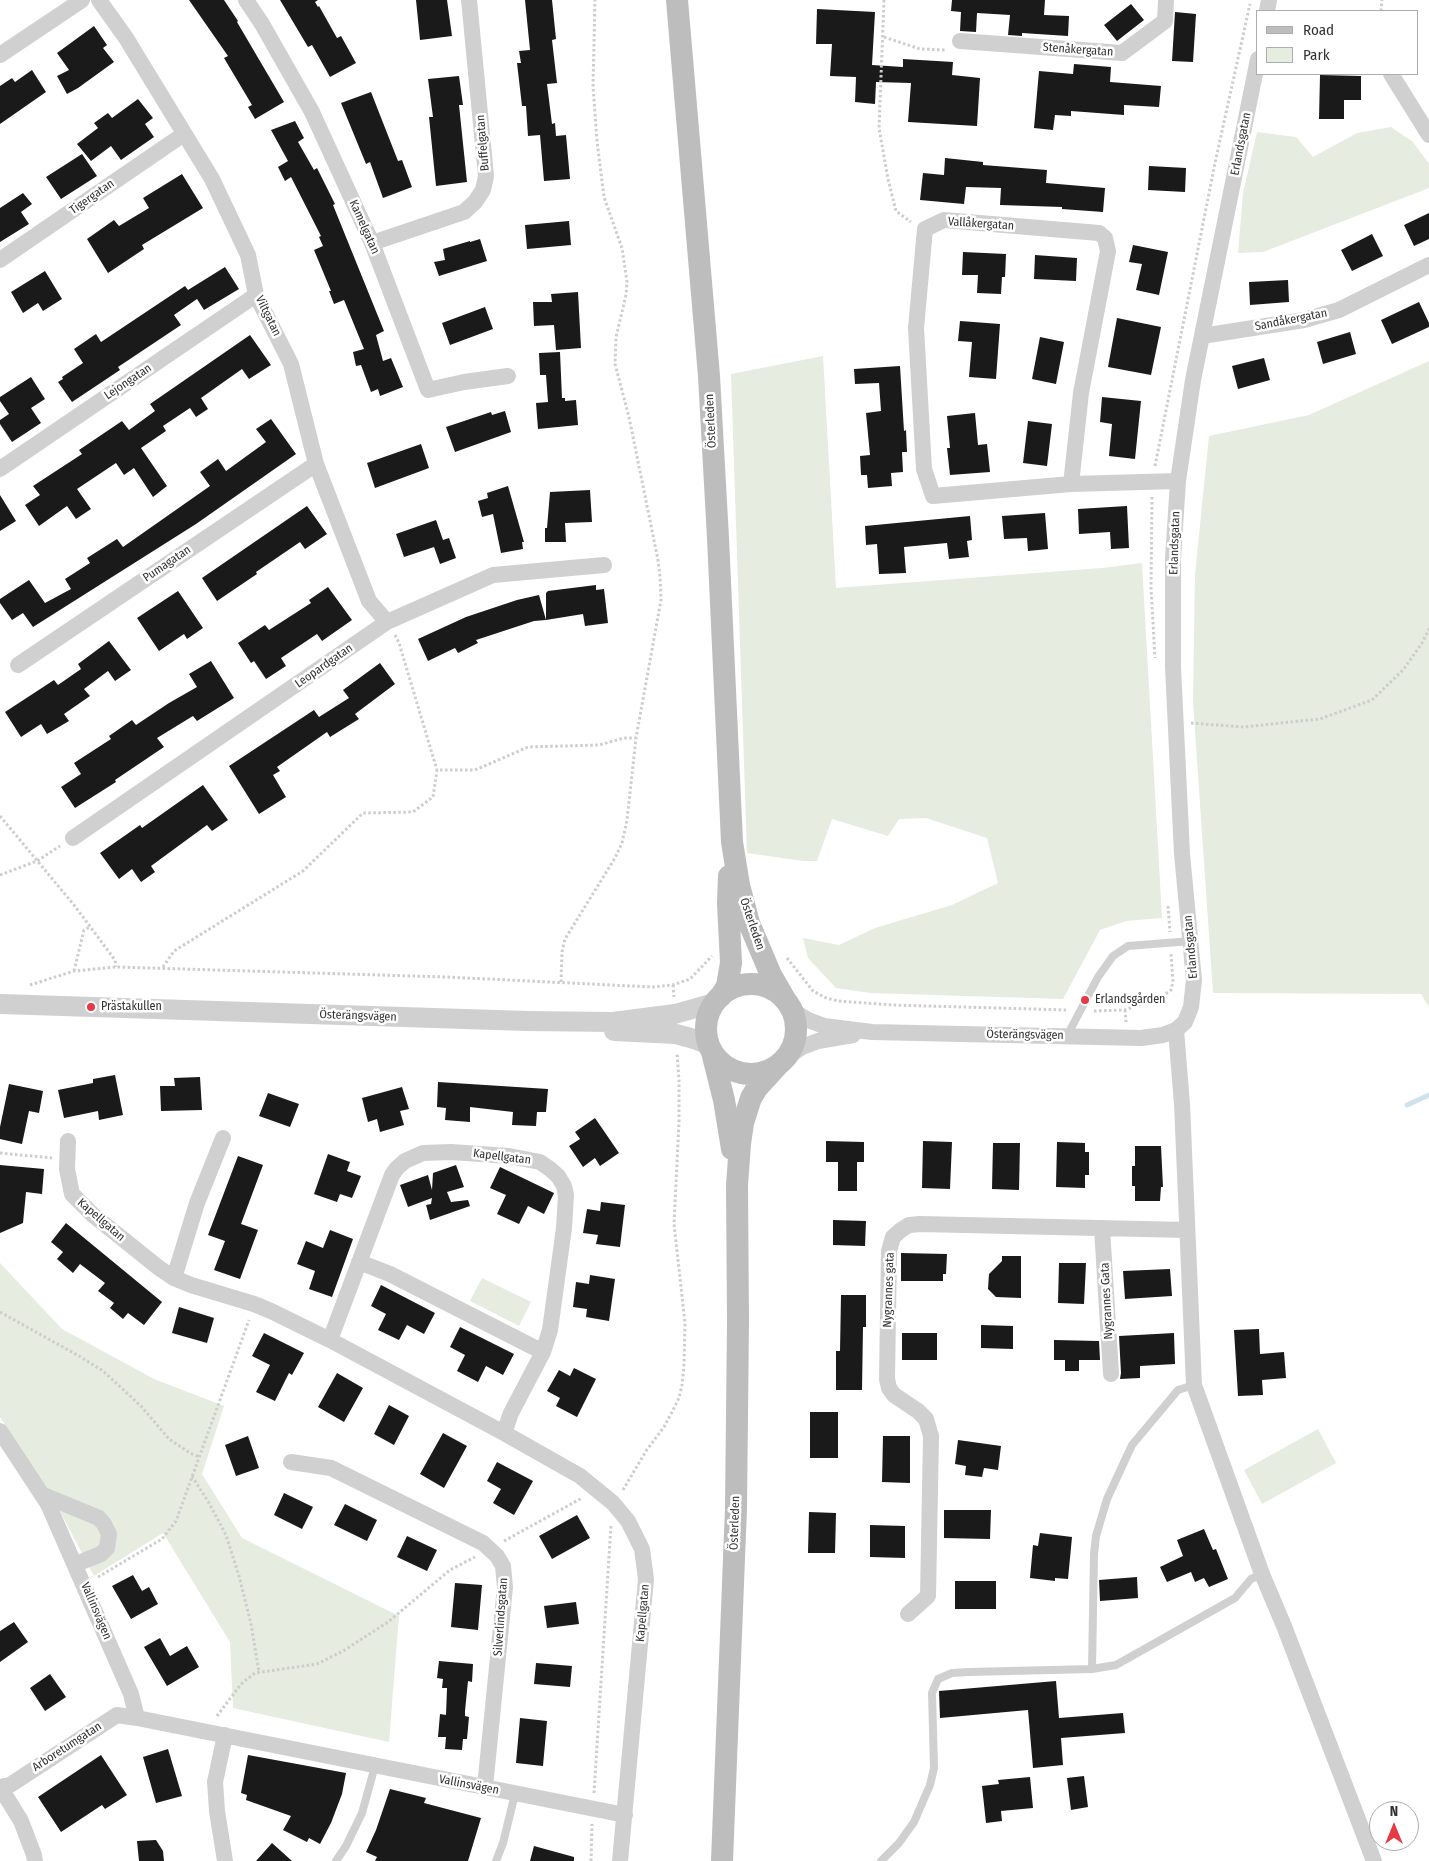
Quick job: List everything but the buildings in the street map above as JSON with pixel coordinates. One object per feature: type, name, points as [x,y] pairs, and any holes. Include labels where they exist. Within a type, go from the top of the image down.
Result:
[{"type":"main road","name":"Österleden","points":[[677,0],[709,376],[732,842],[737,876],[747,915],[761,953],[789,1005],[796,1024],[795,1039],[781,1062],[756,1088],[747,1109],[740,1144],[737,1185],[736,1508],[722,1861]]},
{"type":"main road","name":"Österleden","points":[[732,842],[728,903],[731,954],[727,986],[708,1014],[706,1027],[724,1100],[737,1185]]},
{"type":"main road","points":[[718,999],[734,987],[759,984],[774,990],[789,1005]]},
{"type":"main road","points":[[711,1048],[726,1066],[746,1073],[763,1072],[781,1062]]},
{"type":"street","points":[[0,55],[82,0]]},
{"type":"street","name":"Viltgatan","points":[[100,0],[126,38],[212,179],[248,255],[256,295],[291,364],[316,464],[369,601],[387,622]]},
{"type":"street","name":"Kamelgatan","points":[[246,0],[262,24],[312,112],[372,243],[428,390],[464,382],[508,376]]},
{"type":"street","name":"Buffelgatan","points":[[372,243],[464,212],[475,202],[483,190],[486,176],[469,0]]},
{"type":"street","name":"Stenåkergatan","points":[[960,41],[1122,53],[1165,21],[1166,0]]},
{"type":"street","name":"Erlandsgatan","points":[[1176,1030],[1185,1022],[1191,1007],[1194,980],[1182,854],[1173,667],[1173,559],[1178,481],[1193,380],[1256,68]]},
{"type":"street","points":[[1392,75],[1429,135]]},
{"type":"street","name":"Tigergatan","points":[[0,260],[184,134]]},
{"type":"street","name":"Vallåkergatan","points":[[925,229],[944,220],[1099,233],[1105,238],[1108,251],[1081,393],[1071,484]]},
{"type":"street","points":[[925,229],[916,328],[924,469],[933,496],[1071,484],[1178,481]]},
{"type":"street","name":"Sandåkergatan","points":[[1202,336],[1304,320],[1338,310],[1429,266]]},
{"type":"street","name":"Lejongatan","points":[[0,468],[256,295]]},
{"type":"street","name":"Pumagatan","points":[[18,665],[316,464]]},
{"type":"street","name":"Leopardgatan","points":[[73,838],[387,622],[493,574],[604,565]]},
{"type":"street","name":"Österängsvägen","points":[[0,1004],[527,1021],[613,1022],[675,1014],[718,999]]},
{"type":"street","name":"Österängsvägen","points":[[789,1005],[808,1020],[824,1026],[872,1032],[1141,1038],[1163,1035],[1176,1030]]},
{"type":"street","name":"Österängsvägen","points":[[0,1014],[612,1030],[676,1034],[694,1039],[711,1048]]},
{"type":"street","points":[[1176,1030],[1182,1104],[1194,1385],[1262,1574],[1284,1626],[1374,1861]]},
{"type":"street","name":"Österängsvägen","points":[[781,1062],[802,1048],[818,1041],[872,1032]]},
{"type":"street","points":[[174,1278],[197,1203],[223,1138]]},
{"type":"street","name":"Kapellgatan","points":[[68,1141],[68,1180],[72,1194],[80,1203],[159,1268],[174,1278],[191,1285],[254,1304],[330,1340],[504,1433],[580,1476],[613,1503],[628,1521],[639,1542],[645,1562],[646,1578],[620,1861]]},
{"type":"street","name":"Kapellgatan","points":[[330,1340],[392,1175],[397,1168],[413,1156],[434,1152],[509,1156],[540,1162],[558,1176],[564,1186],[566,1195],[564,1228],[550,1330],[542,1352],[511,1413],[504,1433]]},
{"type":"street","name":"Nygrannes gata","points":[[908,1614],[928,1596],[931,1436],[926,1419],[918,1411],[894,1395],[889,1388],[887,1379],[889,1251],[893,1237],[900,1230],[920,1224],[1187,1230]]},
{"type":"street","name":"Nygrannes Gata","points":[[1102,1228],[1111,1374]]},
{"type":"street","points":[[359,1262],[390,1274],[542,1352]]},
{"type":"street","name":"Vallinsvägen","points":[[0,1431],[43,1495],[76,1564],[132,1694],[137,1718],[625,1815]]},
{"type":"street","name":"Silverlindsgatan","points":[[291,1462],[331,1468],[483,1544],[497,1556],[503,1566],[504,1587],[485,1788]]},
{"type":"street","points":[[43,1495],[99,1518],[109,1534],[107,1548],[101,1554],[76,1564]]},
{"type":"street","name":"Arboretumgatan","points":[[0,1788],[10,1784],[117,1715],[137,1718]]},
{"type":"street","points":[[225,1735],[215,1782],[217,1811],[225,1861]]},
{"type":"street","points":[[0,1788],[21,1821],[35,1861]]},
{"type":"lane","points":[[1067,1036],[1098,977],[1113,956],[1128,946],[1191,941]]},
{"type":"lane","points":[[1092,1669],[1094,1554],[1096,1536],[1107,1499],[1132,1445],[1178,1390],[1194,1385]]},
{"type":"lane","points":[[881,1861],[899,1843],[914,1822],[930,1785],[934,1768],[932,1693],[938,1679],[952,1673],[1092,1669],[1116,1665],[1235,1598],[1251,1579],[1262,1574]]},
{"type":"lane","points":[[336,1861],[346,1846],[362,1813],[376,1766]]},
{"type":"lane","points":[[496,1861],[503,1843],[515,1794]]},
{"type":"path","points":[[561,982],[562,952],[565,939],[615,858],[622,843],[627,820],[636,738],[660,608],[660,576],[630,416],[615,364],[614,350],[627,282],[622,248],[604,197],[597,141],[593,86],[595,0]]},
{"type":"path","points":[[884,0],[879,128],[888,179],[896,211],[909,221],[925,229]]},
{"type":"path","points":[[1155,666],[1151,588],[1153,482],[1156,459],[1215,163],[1250,0]]},
{"type":"path","points":[[884,37],[920,49],[954,50],[960,41]]},
{"type":"path","points":[[162,968],[174,951],[303,871],[363,813],[413,812],[433,797],[436,770],[400,644],[387,622]]},
{"type":"path","points":[[1176,724],[1195,723],[1243,727],[1320,719],[1372,700],[1403,670],[1422,643],[1429,629]]},
{"type":"path","points":[[436,770],[475,770],[528,747],[598,744],[624,738],[636,738]]},
{"type":"path","points":[[0,816],[90,927],[115,960],[116,967]]},
{"type":"path","points":[[0,875],[37,861],[73,838]]},
{"type":"path","points":[[761,953],[778,954],[786,958],[813,992],[838,1001],[893,1005],[1125,1010],[1164,995],[1171,990],[1173,982],[1168,898]]},
{"type":"path","points":[[74,972],[84,930],[90,927]]},
{"type":"path","points":[[25,986],[74,972],[116,967],[561,982],[632,987],[673,985],[690,979],[711,957],[731,954]]},
{"type":"path","points":[[673,985],[675,1014]]},
{"type":"path","points":[[613,1503],[620,1495],[646,1451],[664,1427],[679,1398],[682,1385],[685,1323],[674,1224],[679,1080],[676,1034]]},
{"type":"path","points":[[0,1153],[67,1160]]},
{"type":"path","points":[[84,1583],[124,1563],[162,1539],[176,1521],[254,1304]]},
{"type":"path","points":[[0,1312],[103,1371],[142,1406],[169,1438],[199,1457]]},
{"type":"path","points":[[192,1476],[226,1535],[242,1585],[259,1672]]},
{"type":"green space","points":[[1391,127],[1413,142],[1429,164],[1429,188],[1263,252],[1238,253],[1243,193],[1257,132],[1296,137],[1313,157],[1357,133]]},
{"type":"green space","points":[[823,356],[836,588],[1102,568],[1142,563],[1162,918],[1126,921],[1100,930],[1063,999],[870,993],[836,988],[808,958],[803,938],[839,945],[875,928],[952,905],[998,883],[987,838],[926,818],[899,819],[888,836],[832,819],[817,861],[803,861],[747,853],[731,374]]},
{"type":"green space","points":[[1429,361],[1429,1007],[1421,994],[1213,993],[1193,702],[1195,575],[1209,436],[1309,415]]},
{"type":"green space","points":[[0,1263],[62,1329],[154,1379],[224,1406],[202,1474],[242,1538],[399,1616],[389,1742],[233,1708],[230,1642],[163,1533],[94,1576],[54,1500],[0,1417]]},
{"type":"green space","points":[[482,1278],[531,1302],[519,1326],[470,1301]]},
{"type":"green space","points":[[1318,1429],[1336,1463],[1262,1504],[1244,1470]]},
{"type":"waterway","points":[[1407,1105],[1429,1095]]},
{"type":"place","name":"Erlandsgården","points":[[1085,1000]]},
{"type":"place","name":"Prästakullen","points":[[91,1007]]}]
